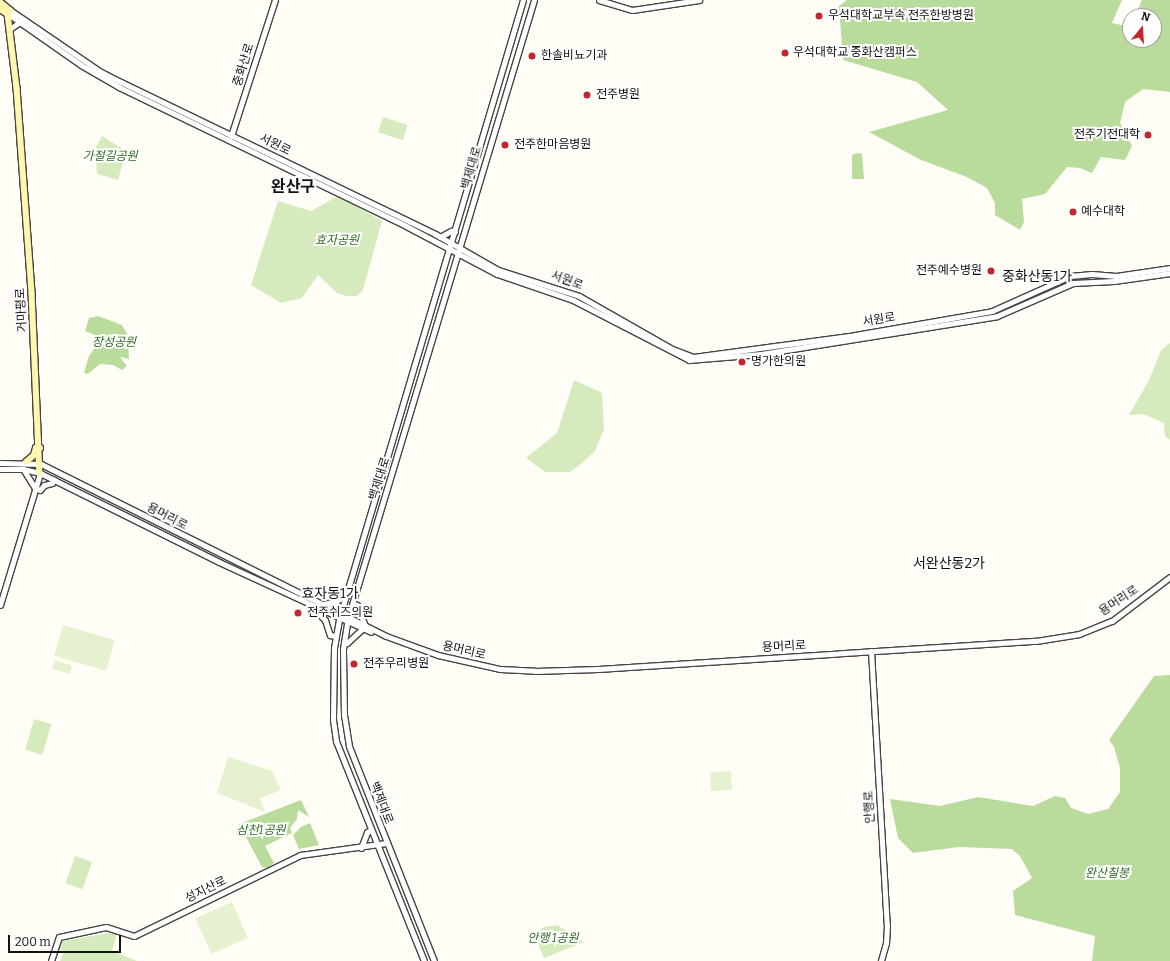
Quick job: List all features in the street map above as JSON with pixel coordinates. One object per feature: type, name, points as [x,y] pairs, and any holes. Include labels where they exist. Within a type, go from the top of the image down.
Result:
[{"type":"main road","name":"서원로","points":[[0,2],[9,12]]},
{"type":"main road","name":"서원로","points":[[0,8],[9,12]]},
{"type":"main road","name":"거마평로","points":[[9,12],[32,293],[41,464],[40,472]]},
{"type":"main road","points":[[26,462],[34,455],[36,448],[40,448]]},
{"type":"street","name":"중화산로","points":[[232,136],[275,0]]},
{"type":"street","name":"백제대로","points":[[424,961],[336,741],[333,693],[336,636],[346,596],[451,250],[523,0]]},
{"type":"street","name":"백제대로","points":[[434,961],[386,843],[348,741],[344,716],[344,642],[348,620],[534,0]]},
{"type":"street","points":[[599,0],[632,10],[699,0]]},
{"type":"street","name":"서원로","points":[[9,12],[101,72],[440,237],[498,270],[579,296],[670,348],[693,357],[856,335],[992,311],[1070,276],[1092,274],[1116,276],[1170,268]]},
{"type":"street","name":"서원로","points":[[9,12],[20,22],[81,65],[119,87],[451,250],[500,276],[573,300],[683,358],[698,361],[857,339],[997,316],[1073,283],[1114,281],[1170,273]]},
{"type":"street","points":[[11,28],[20,22]]},
{"type":"street","points":[[440,237],[451,231],[456,232]]},
{"type":"street","name":"용머리로","points":[[0,463],[26,462],[41,464],[323,604],[340,617]]},
{"type":"street","name":"용머리로","points":[[0,469],[23,469],[40,472],[319,608],[386,636],[461,662],[535,671],[1036,641],[1079,634],[1112,621],[1170,577]]},
{"type":"street","points":[[23,469],[35,488],[40,490],[44,485],[52,483],[54,479]]},
{"type":"street","name":"거마평로","points":[[0,605],[40,472]]},
{"type":"street","points":[[323,604],[338,601],[341,595],[346,596]]},
{"type":"street","points":[[344,642],[347,643],[363,627],[357,605],[353,604]]},
{"type":"street","points":[[319,608],[317,612],[325,620],[330,635],[336,636]]},
{"type":"street","name":"안행로","points":[[871,651],[887,925],[886,943],[881,961]]},
{"type":"street","points":[[361,848],[367,832],[371,830]]},
{"type":"street","name":"성지산로","points":[[51,961],[59,937],[106,927],[134,936],[300,855],[361,848],[386,843]]},
{"type":"green space","points":[[847,0],[1122,0],[1112,23],[1122,25],[1122,48],[1162,48],[1162,8],[1138,8],[1142,0],[1170,0],[1170,92],[1143,89],[1125,102],[1120,123],[1132,146],[1125,160],[1101,157],[1092,173],[1080,168],[1067,167],[1045,194],[1022,199],[1024,222],[1020,230],[995,215],[995,203],[987,188],[967,177],[921,160],[869,132],[948,110],[917,82],[843,60],[839,6]]},
{"type":"green space","points":[[383,117],[408,125],[403,140],[378,132]]},
{"type":"green space","name":"가절길공원","points":[[102,136],[126,151],[118,180],[97,174],[95,149]]},
{"type":"green space","points":[[858,153],[862,154],[864,179],[852,179],[852,155]]},
{"type":"green space","name":"효자공원","points":[[338,196],[382,221],[363,290],[357,296],[347,296],[337,293],[318,275],[302,298],[281,303],[251,285],[278,201],[311,211]]},
{"type":"green space","name":"장성공원","points":[[98,316],[122,325],[128,336],[129,359],[120,357],[127,366],[122,370],[113,365],[100,364],[88,374],[84,373],[89,356],[96,346],[99,337],[85,331],[89,318]]},
{"type":"green space","points":[[1170,343],[1170,440],[1165,436],[1164,423],[1143,414],[1129,415],[1150,378],[1161,350]]},
{"type":"green space","points":[[574,380],[602,393],[604,429],[595,451],[581,464],[570,472],[545,472],[526,458],[557,433]]},
{"type":"green space","points":[[63,625],[115,640],[106,671],[54,656]]},
{"type":"green space","points":[[55,660],[72,666],[69,674],[52,669]]},
{"type":"green space","name":"완산칠봉","points":[[1170,675],[1170,961],[1092,961],[1095,936],[1015,915],[1013,891],[1032,878],[1020,856],[1012,849],[959,847],[913,853],[898,838],[890,799],[940,806],[978,797],[1033,806],[1055,796],[1065,798],[1071,808],[1088,814],[1108,809],[1120,792],[1120,768],[1114,747],[1109,740],[1154,676]]},
{"type":"green space","points":[[34,719],[51,724],[42,755],[25,750]]},
{"type":"green space","points":[[228,757],[272,771],[281,790],[260,798],[265,812],[217,793]]},
{"type":"green space","points":[[731,771],[732,790],[711,791],[710,772]]},
{"type":"green space","name":"삼천1공원","points":[[301,800],[309,817],[298,810],[297,819],[290,828],[292,833],[265,846],[274,863],[267,868],[262,867],[239,824]]},
{"type":"green space","points":[[310,823],[319,845],[299,849],[293,835],[301,827]]},
{"type":"green space","points":[[75,856],[92,862],[83,889],[66,883]]},
{"type":"green space","points":[[232,902],[248,938],[211,954],[195,918]]},
{"type":"green space","name":"안행 1공원","points":[[557,925],[584,942],[544,958],[534,934],[544,927]]},
{"type":"green space","points":[[108,933],[117,934],[112,951],[137,961],[60,961],[64,951],[56,948],[59,942]]},
{"type":"place","name":"우석대학교부속 전주한방병원","points":[[819,16]]},
{"type":"place","name":"우석대학교 중화산캠퍼스","points":[[785,53]]},
{"type":"place","name":"한솔비뇨기과","points":[[532,56]]},
{"type":"place","name":"전주병원","points":[[587,95]]},
{"type":"place","name":"전주기전대학","points":[[1148,135]]},
{"type":"place","name":"전주한마음병원","points":[[505,145]]},
{"type":"place","name":"예수대학","points":[[1073,212]]},
{"type":"place","name":"전주예수병원","points":[[991,271]]},
{"type":"place","name":"명가한의원","points":[[742,362]]},
{"type":"place","name":"전주쉬즈의원","points":[[298,613]]},
{"type":"place","name":"전주우리병원","points":[[354,664]]},
{"type":"district","name":"완산구","points":[[293,187]]},
{"type":"district","name":"중화산동1가","points":[[1037,277]]},
{"type":"district","name":"서완산동2가","points":[[949,564]]},
{"type":"district","name":"효자동1가","points":[[330,594]]}]
